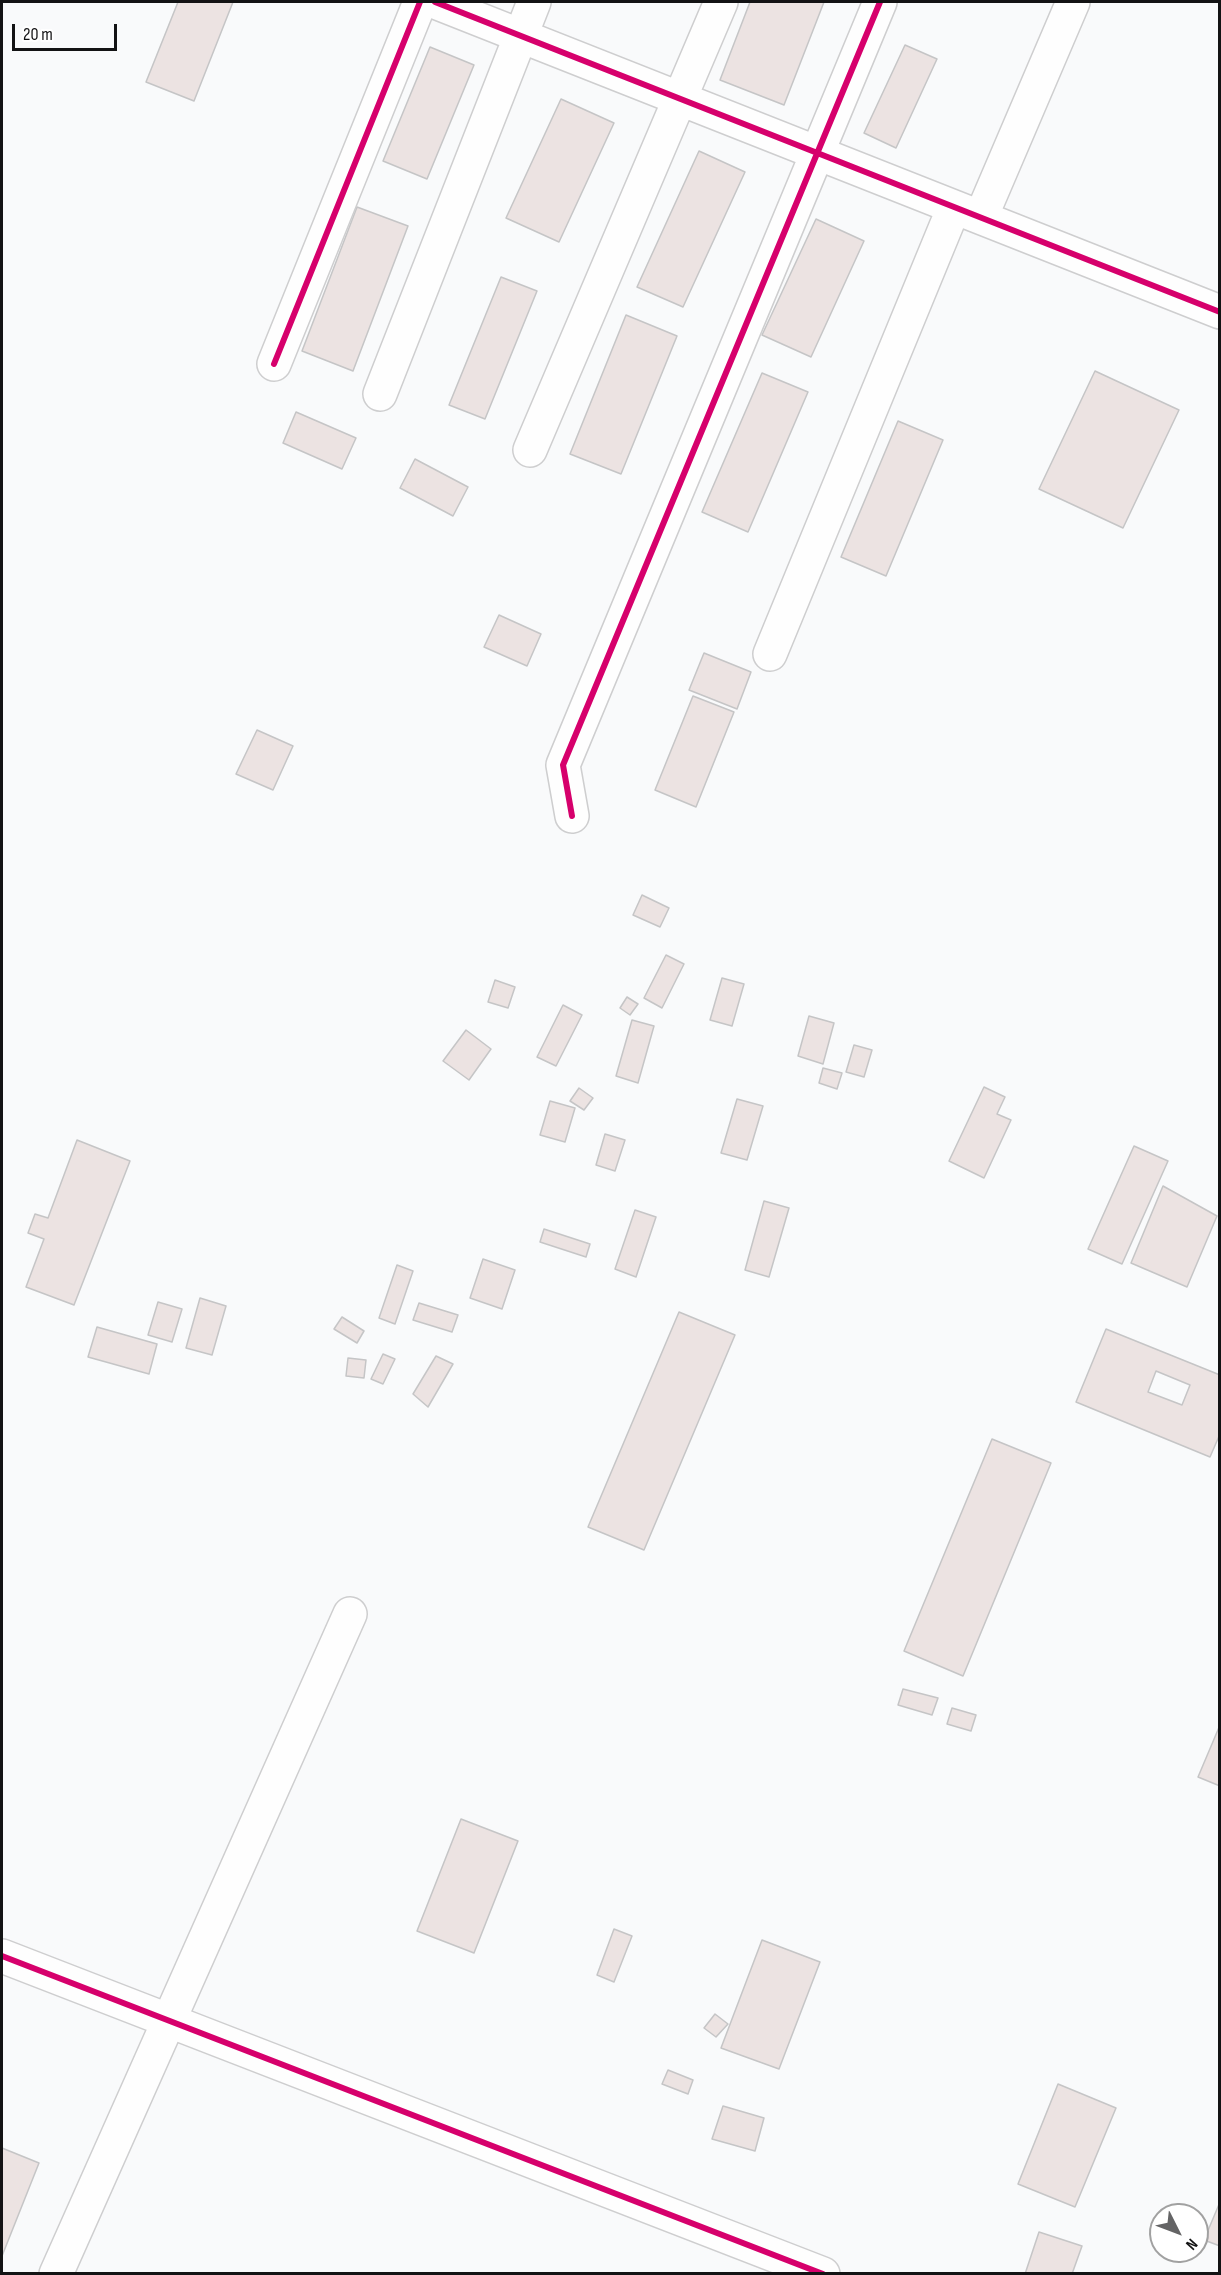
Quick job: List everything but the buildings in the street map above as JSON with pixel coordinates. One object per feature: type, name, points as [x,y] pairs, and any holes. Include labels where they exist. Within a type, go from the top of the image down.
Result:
[{"type":"street","points":[[274,364],[420,2]]},
{"type":"street","points":[[435,2],[1220,312]]},
{"type":"street","points":[[380,394],[534,2]]},
{"type":"street","points":[[530,450],[721,2]]},
{"type":"street","points":[[572,816],[563,765],[880,2]]},
{"type":"street","points":[[770,654],[968,212],[1073,2]]},
{"type":"street","points":[[56,2274],[350,1614]]},
{"type":"street","points":[[2,1956],[823,2274]]},
{"type":"cycle path","points":[[274,364],[420,2]]},
{"type":"cycle path","points":[[435,2],[1220,312]]},
{"type":"cycle path","points":[[572,816],[563,765],[880,2]]},
{"type":"cycle path","points":[[2,1956],[823,2274]]}]
